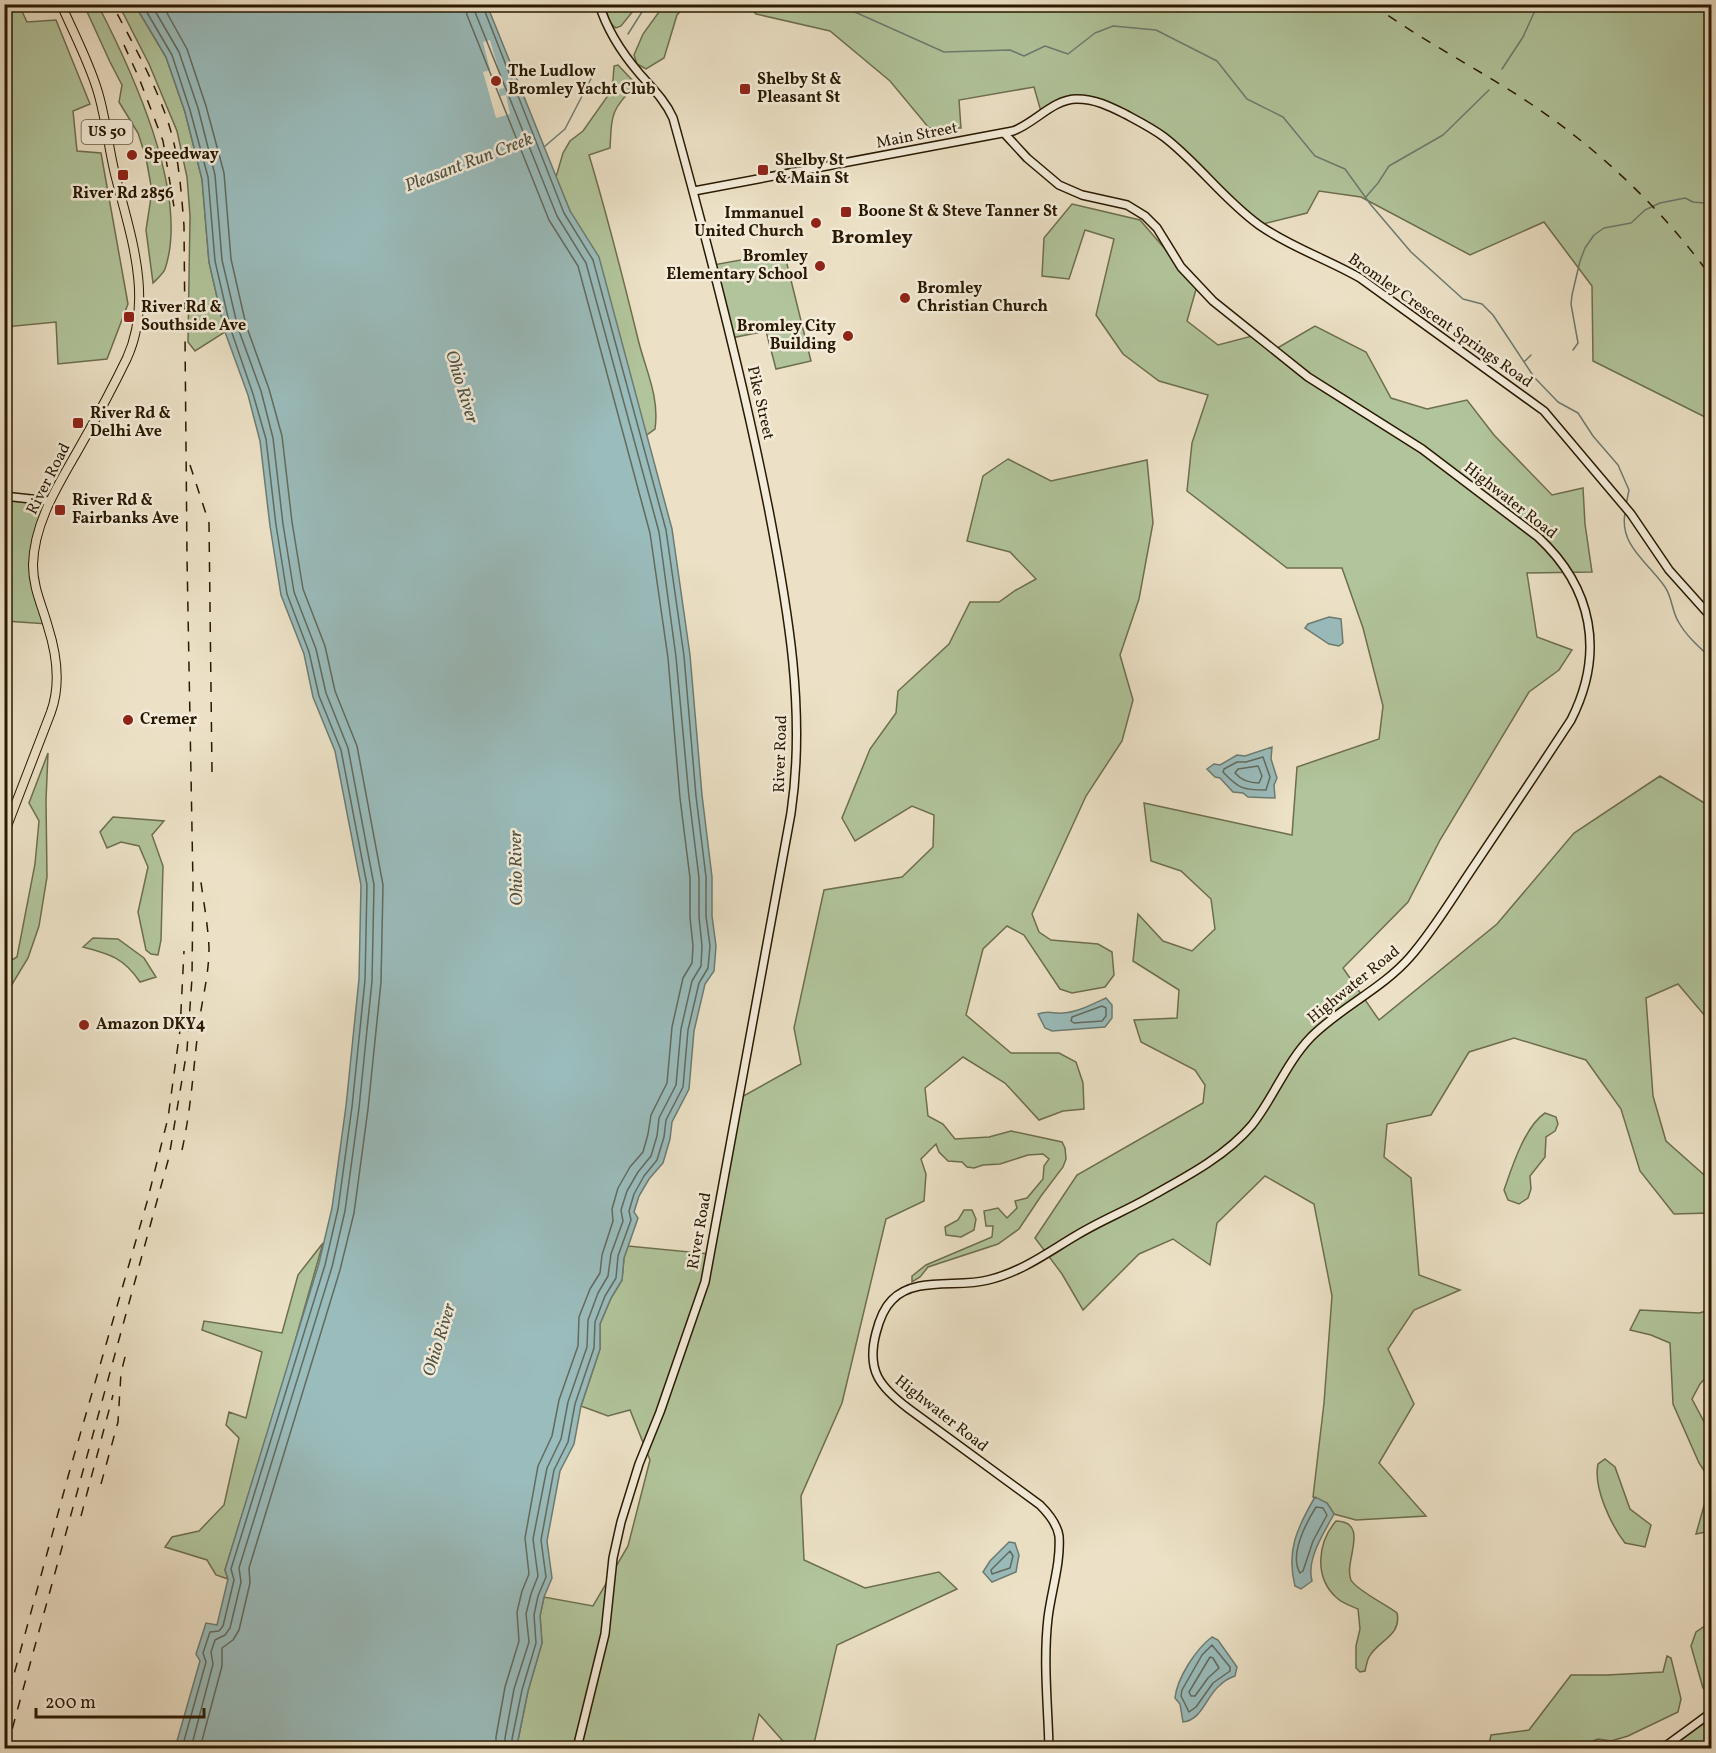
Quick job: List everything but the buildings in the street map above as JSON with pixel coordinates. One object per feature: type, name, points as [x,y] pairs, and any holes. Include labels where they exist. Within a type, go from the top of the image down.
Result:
[{"type":"main road","name":"River Road","points":[[4,834],[56,696],[57,672],[54,647],[34,585],[37,535],[49,501],[127,358],[135,337],[140,311],[139,277],[114,170],[104,114],[97,88],[61,4]]},
{"type":"street","name":"Pike Street","points":[[599,4],[615,41],[671,113],[694,191],[761,470],[790,632],[796,705]]},
{"type":"street","name":"Bromley Crescent Springs Road","points":[[1004,133],[1019,129],[1063,101],[1074,99],[1096,101],[1110,106],[1149,127],[1165,138],[1232,203],[1259,225],[1282,240],[1360,278],[1544,411],[1631,514],[1669,570],[1712,618]]},
{"type":"street","name":"Main Street","points":[[694,191],[1004,133]]},
{"type":"street","name":"Highwater Road","points":[[1004,133],[1027,158],[1059,185],[1082,195],[1127,205],[1145,216],[1157,228],[1181,267],[1214,301],[1308,377],[1422,449],[1538,537],[1554,552],[1574,581],[1583,602],[1591,639],[1585,687],[1571,720],[1416,950],[1398,970],[1312,1036],[1298,1052],[1252,1124],[1239,1139],[1200,1167],[1148,1198],[1081,1232],[1030,1265],[986,1281],[908,1289],[890,1302],[880,1318],[872,1354],[874,1369],[882,1385],[900,1402],[1040,1504],[1055,1523],[1059,1536],[1058,1554],[1046,1643],[1049,1749]]},
{"type":"street","points":[[4,496],[49,501]]},
{"type":"street","name":"River Road","points":[[577,1749],[605,1634],[613,1558],[621,1522],[639,1464],[660,1412],[705,1282],[791,813],[797,746],[796,705]]},
{"type":"street","points":[[1663,1749],[1712,1712]]},
{"type":"green space","points":[[4,5],[19,5],[27,22],[56,20],[90,104],[73,111],[77,151],[101,153],[128,304],[107,359],[58,364],[56,322],[5,327]]},
{"type":"green space","points":[[84,5],[98,5],[112,32],[141,98],[164,170],[170,206],[171,239],[165,269],[153,283],[146,230],[152,191],[146,158],[138,133],[119,102],[122,85]]},
{"type":"green space","points":[[119,5],[135,5],[166,57],[185,112],[202,179],[209,262],[225,332],[195,351],[188,342],[190,216],[187,177],[177,131],[149,64]]},
{"type":"green space","points":[[638,5],[621,26],[616,28],[608,15],[605,6]]},
{"type":"green space","points":[[664,5],[686,5],[677,15],[664,58],[646,69],[637,64],[634,55],[643,34]]},
{"type":"green space","points":[[747,5],[1711,5],[1711,420],[1593,361],[1592,286],[1544,222],[1470,255],[1361,197],[1319,191],[1307,213],[1259,225],[1158,133],[1087,99],[1063,101],[1042,115],[1034,87],[959,100],[961,128],[929,128],[890,81],[830,31],[756,14]]},
{"type":"green space","points":[[618,65],[636,84],[614,113],[610,148],[589,155],[653,393],[655,429],[641,439],[570,211],[556,177],[563,153],[570,141],[583,131],[607,97],[613,80],[614,66]]},
{"type":"green space","points":[[1072,204],[1140,220],[1197,286],[1187,321],[1218,345],[1256,335],[1274,350],[1315,326],[1366,352],[1391,398],[1427,409],[1467,400],[1494,435],[1552,495],[1583,488],[1585,524],[1592,572],[1527,573],[1537,637],[1572,650],[1559,670],[1529,692],[1440,840],[1408,902],[1343,968],[1379,1020],[1497,924],[1574,833],[1660,776],[1711,807],[1711,1023],[1678,984],[1646,998],[1653,1096],[1666,1141],[1711,1181],[1712,1208],[1710,1213],[1674,1214],[1640,1171],[1621,1109],[1586,1060],[1514,1038],[1469,1052],[1431,1115],[1387,1124],[1384,1157],[1411,1178],[1419,1275],[1460,1290],[1414,1310],[1388,1349],[1414,1404],[1379,1463],[1426,1516],[1356,1520],[1334,1514],[1327,1503],[1313,1497],[1324,1403],[1332,1296],[1314,1204],[1265,1176],[1217,1223],[1210,1265],[1173,1239],[1139,1254],[1083,1310],[1062,1274],[1035,1238],[1077,1175],[1203,1103],[1205,1085],[1195,1070],[1141,1042],[1134,1020],[1177,1018],[1179,990],[1133,961],[1138,914],[1163,941],[1192,951],[1215,929],[1211,899],[1181,871],[1151,861],[1144,803],[1292,835],[1297,767],[1379,739],[1383,706],[1363,628],[1342,568],[1287,568],[1187,491],[1192,443],[1208,395],[1159,381],[1123,354],[1096,315],[1114,239],[1085,230],[1069,279],[1042,276],[1044,238]]},
{"type":"green space","points":[[784,252],[811,361],[776,369],[766,331],[731,338],[713,265]]},
{"type":"green space","points":[[1008,459],[1051,481],[1147,460],[1153,523],[1139,599],[1120,655],[1133,700],[1122,741],[1086,796],[1032,914],[1039,932],[1051,940],[1098,944],[1112,952],[1114,975],[1105,987],[1072,993],[1060,989],[1024,935],[1007,926],[983,949],[966,1015],[1011,1053],[1059,1053],[1076,1062],[1083,1083],[1084,1109],[1063,1111],[1039,1120],[1005,1083],[963,1057],[925,1088],[928,1116],[943,1124],[955,1139],[989,1137],[1011,1131],[1062,1142],[1066,1159],[1063,1167],[1019,1229],[998,1244],[928,1267],[920,1277],[912,1282],[912,1276],[926,1265],[992,1237],[993,1226],[986,1226],[984,1211],[998,1208],[1007,1218],[1017,1208],[1015,1201],[1027,1198],[1043,1179],[1044,1166],[1049,1159],[1043,1154],[1028,1155],[1000,1164],[974,1168],[967,1167],[962,1162],[948,1161],[939,1152],[936,1144],[921,1159],[926,1174],[924,1201],[886,1219],[842,1403],[801,1496],[804,1560],[865,1588],[939,1572],[957,1589],[837,1645],[813,1748],[789,1748],[759,1714],[751,1748],[518,1748],[528,1691],[542,1643],[540,1616],[544,1597],[593,1606],[628,1546],[650,1460],[630,1410],[608,1416],[581,1406],[600,1349],[600,1324],[622,1280],[624,1258],[628,1246],[710,1254],[738,1099],[801,1064],[794,1028],[824,890],[902,877],[933,847],[934,815],[912,806],[855,841],[842,818],[870,749],[896,713],[898,691],[949,644],[970,602],[999,602],[1036,579],[1010,552],[967,541],[983,476]]},
{"type":"green space","points":[[4,496],[49,501],[33,564],[48,624],[5,621]]},
{"type":"green space","points":[[48,753],[47,877],[39,926],[28,958],[5,996],[5,964],[17,957],[35,864],[39,821],[29,803]]},
{"type":"green space","points":[[113,817],[164,821],[152,835],[163,866],[161,940],[158,955],[146,950],[138,912],[148,867],[139,846],[121,842],[107,848],[100,832]]},
{"type":"green space","points":[[93,938],[118,939],[144,958],[156,977],[140,982],[128,967],[116,958],[83,947]]},
{"type":"green space","points":[[1545,1113],[1556,1117],[1558,1124],[1555,1131],[1546,1137],[1545,1157],[1530,1176],[1531,1189],[1528,1198],[1519,1204],[1508,1200],[1504,1190],[1525,1137]]},
{"type":"green space","points":[[964,1210],[972,1210],[976,1219],[974,1230],[961,1237],[946,1235],[945,1227],[958,1220]]},
{"type":"green space","points":[[323,1243],[284,1380],[225,1570],[228,1579],[216,1575],[207,1560],[165,1547],[172,1537],[199,1531],[224,1505],[239,1438],[226,1425],[229,1412],[246,1418],[262,1352],[202,1330],[204,1321],[282,1333],[298,1275]]},
{"type":"green space","points":[[1640,1310],[1699,1313],[1711,1310],[1711,1372],[1700,1384],[1692,1399],[1711,1435],[1711,1481],[1699,1463],[1673,1404],[1670,1343],[1630,1330]]},
{"type":"green space","points":[[1605,1459],[1615,1467],[1630,1509],[1651,1525],[1645,1547],[1625,1543],[1604,1505],[1597,1473],[1598,1464]]},
{"type":"green space","points":[[1711,1481],[1711,1531],[1696,1534]]},
{"type":"green space","points":[[1336,1521],[1346,1523],[1352,1528],[1354,1535],[1349,1572],[1351,1580],[1365,1593],[1397,1613],[1398,1621],[1393,1633],[1373,1651],[1365,1671],[1360,1672],[1356,1668],[1356,1646],[1360,1629],[1358,1609],[1337,1598],[1324,1581],[1322,1571],[1322,1550]]},
{"type":"green space","points":[[1711,1622],[1712,1692],[1710,1693],[1703,1688],[1691,1646],[1696,1632]]},
{"type":"green space","points":[[1667,1656],[1671,1658],[1681,1699],[1678,1712],[1628,1736],[1611,1741],[1598,1739],[1575,1748],[1488,1748],[1491,1735],[1529,1730],[1571,1675],[1663,1672]]},
{"type":"green space","points":[[1710,1719],[1711,1748],[1670,1748]]},
{"type":"water","name":"Ohio River","points":[[135,5],[487,5],[570,211],[599,257],[672,529],[690,655],[702,795],[712,877],[712,916],[716,946],[714,971],[705,984],[694,1031],[689,1089],[672,1122],[663,1163],[649,1179],[639,1196],[634,1212],[638,1218],[624,1258],[622,1280],[600,1324],[600,1349],[581,1406],[574,1444],[560,1471],[547,1541],[552,1578],[544,1597],[540,1616],[542,1643],[528,1691],[518,1748],[175,1748],[200,1661],[196,1654],[206,1623],[217,1625],[228,1579],[225,1570],[319,1263],[332,1208],[346,1106],[359,979],[361,885],[335,751],[313,697],[304,654],[281,595],[260,441],[248,395],[225,332],[209,262],[202,179],[185,112],[166,57]]},
{"type":"water","points":[[1329,617],[1341,619],[1343,643],[1339,646],[1329,644],[1305,628],[1308,624]]},
{"type":"water","points":[[1272,747],[1271,759],[1277,778],[1274,785],[1275,798],[1248,797],[1243,793],[1233,792],[1220,778],[1215,777],[1207,769],[1214,764],[1220,765],[1237,755],[1245,756]]},
{"type":"water","points":[[1106,998],[1112,1005],[1112,1018],[1105,1027],[1052,1031],[1045,1028],[1038,1014],[1074,1011]]},
{"type":"water","points":[[1315,1497],[1327,1503],[1334,1514],[1314,1555],[1312,1581],[1301,1589],[1295,1586],[1293,1551],[1298,1530]]},
{"type":"water","points":[[1009,1542],[1015,1543],[1019,1555],[1016,1572],[992,1582],[983,1572],[990,1561]]},
{"type":"water","points":[[1212,1637],[1218,1640],[1237,1667],[1235,1676],[1214,1691],[1195,1717],[1183,1722],[1180,1704],[1175,1698],[1179,1682],[1194,1656]]},
{"type":"pier","points":[[490,40],[504,88],[499,89],[500,96],[506,95],[510,114],[496,118],[483,72],[490,70],[483,42]]},
{"type":"waterway","name":"Pleasant Run Creek","points":[[628,34],[647,4]]},
{"type":"waterway","name":"Pleasant Run Creek","points":[[837,4],[944,52],[1010,50],[1024,56],[1045,46],[1068,54],[1095,33],[1113,26],[1156,30],[1217,61],[1247,99],[1283,117],[1315,156],[1345,169],[1371,205],[1411,252],[1463,299],[1482,304],[1493,315],[1534,377],[1558,402],[1578,413],[1593,436],[1618,465],[1629,490],[1626,505]]},
{"type":"waterway","points":[[1502,69],[1523,37],[1538,4]]},
{"type":"waterway","name":"Pleasant Run Creek","points":[[544,147],[565,129],[596,69]]},
{"type":"waterway","points":[[1365,198],[1389,166],[1443,135],[1489,90]]},
{"type":"waterway","points":[[1573,350],[1578,343],[1571,304],[1572,295],[1580,261],[1594,235],[1604,228],[1631,223],[1645,210],[1660,203],[1685,198],[1693,202],[1704,203],[1712,199]]},
{"type":"waterway","points":[[1524,362],[1531,355]]},
{"type":"waterway","name":"Pleasant Run Creek","points":[[1625,513],[1624,525],[1631,545],[1665,587],[1681,626],[1712,659]]},
{"type":"railway","points":[[7,1748],[169,1157],[187,1050],[192,978],[193,884],[184,226],[180,177],[175,148],[157,93],[112,4]]},
{"type":"railway","points":[[1372,4],[1531,104],[1582,141],[1651,205],[1712,278]]},
{"type":"railway","points":[[124,45],[163,141],[175,213]]},
{"type":"railway","points":[[190,465],[209,523],[212,772]]},
{"type":"railway","points":[[182,1150],[209,959],[208,930],[200,875]]},
{"type":"railway","points":[[4,1711],[147,1202],[168,1118],[180,1030],[184,951]]},
{"type":"railway","points":[[101,1484],[118,1422],[121,1373],[127,1349]]},
{"type":"railway","points":[[81,1516],[113,1395]]},
{"type":"place","name":"The Ludlow Bromley Yacht Club","points":[[496,81]]},
{"type":"place","name":"Shelby St & Pleasant St","points":[[745,89]]},
{"type":"place","name":"Speedway","points":[[132,155]]},
{"type":"place","name":"Shelby St & Main St","points":[[763,170]]},
{"type":"place","name":"River Rd 2856","points":[[123,175]]},
{"type":"place","name":"Boone St & Steve Tanner St","points":[[846,212]]},
{"type":"place","name":"Immanuel United Church","points":[[816,223]]},
{"type":"place","name":"Bromley Elementary School","points":[[820,266]]},
{"type":"place","name":"Bromley Christian Church","points":[[905,298]]},
{"type":"place","name":"River Rd & Southside Ave","points":[[129,317]]},
{"type":"place","name":"Bromley City Building","points":[[848,336]]},
{"type":"place","name":"River Rd & Delhi Ave","points":[[78,423]]},
{"type":"place","name":"River Rd & Fairbanks Ave","points":[[60,510]]},
{"type":"place","name":"Cremer","points":[[128,720]]},
{"type":"place","name":"Amazon DKY4","points":[[84,1025]]},
{"type":"district","name":"Bromley","points":[[872,238]]}]
